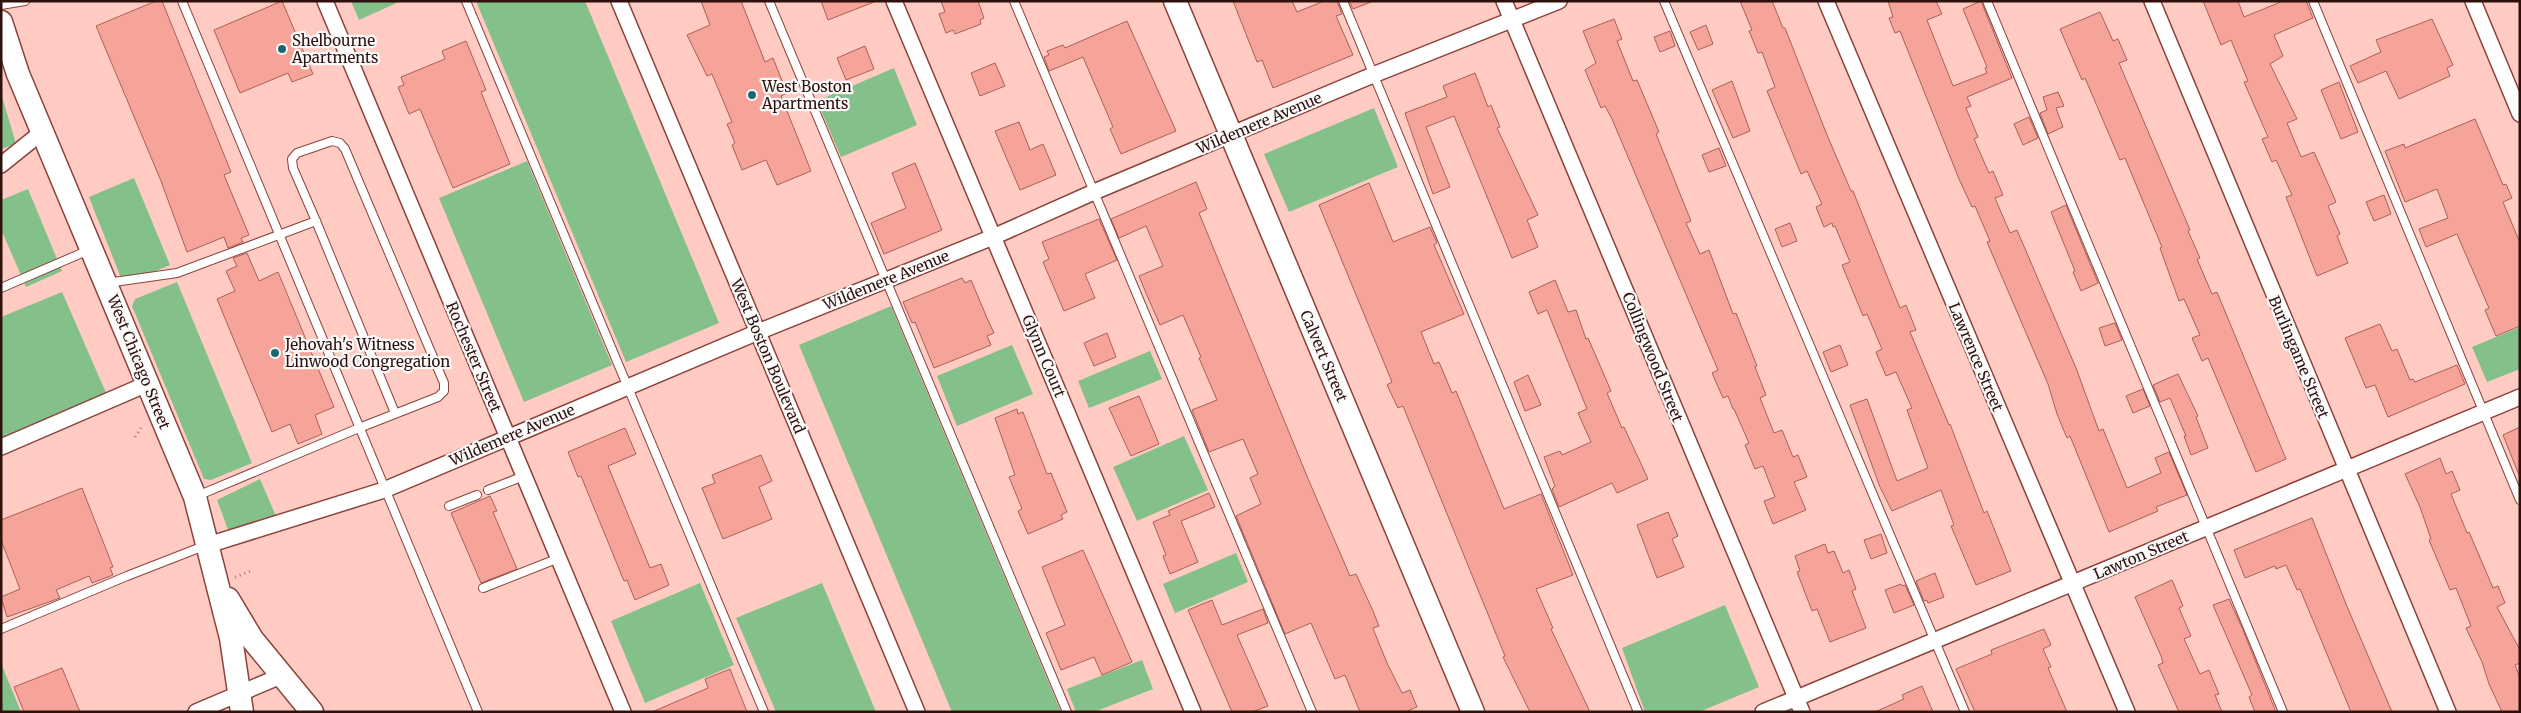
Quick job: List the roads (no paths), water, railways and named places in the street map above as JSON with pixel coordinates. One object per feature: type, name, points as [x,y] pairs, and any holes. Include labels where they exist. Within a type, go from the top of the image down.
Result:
[{"type":"street","name":"Rochester Street","points":[[325,1],[623,712]]},
{"type":"street","name":"West Boston Boulevard","points":[[619,1],[917,712]]},
{"type":"street","name":"Glynn Court","points":[[894,1],[1193,712]]},
{"type":"street","name":"Calvert Street","points":[[1175,1],[1472,712]]},
{"type":"street","name":"Collingwood Street","points":[[1504,1],[1799,705]]},
{"type":"street","name":"Wildemere Avenue","points":[[208,545],[384,490],[758,332],[993,237],[1094,192],[1374,75],[1558,1]]},
{"type":"street","name":"Lawrence Street","points":[[1826,1],[2127,712]]},
{"type":"street","name":"Burlingame Street","points":[[2152,1],[2448,712]]},
{"type":"street","points":[[2473,1],[2520,114]]},
{"type":"street","name":"West Chicago Street","points":[[1,22],[18,74],[195,497],[231,638],[240,703]]},
{"type":"street","points":[[1,165],[42,132]]},
{"type":"street","points":[[1,447],[147,384]]},
{"type":"street","name":"Lawton Street","points":[[1763,712],[1799,705],[1936,641],[2520,397]]},
{"type":"street","points":[[208,545],[219,584],[252,639],[312,712]]},
{"type":"street","points":[[196,712],[240,703],[283,675]]},
{"type":"lane","points":[[1,5],[25,1]]},
{"type":"lane","points":[[182,1],[478,712]]},
{"type":"lane","points":[[466,1],[764,712]]},
{"type":"lane","points":[[769,1],[1067,712]]},
{"type":"lane","points":[[1014,1],[1312,712]]},
{"type":"lane","points":[[1343,1],[1638,712]]},
{"type":"lane","points":[[1664,1],[1965,712]]},
{"type":"lane","points":[[1987,1],[2283,712]]},
{"type":"lane","points":[[2313,1],[2520,500]]},
{"type":"lane","points":[[195,497],[395,413],[438,397],[444,391],[444,383],[346,149],[340,143],[332,141],[297,153],[292,159],[292,168],[316,221],[395,413]]},
{"type":"lane","points":[[107,283],[177,273],[316,221]]},
{"type":"lane","points":[[1,288],[91,249]]},
{"type":"lane","points":[[488,490],[524,476]]},
{"type":"lane","points":[[449,506],[477,495]]},
{"type":"lane","points":[[399,526],[408,522]]},
{"type":"lane","points":[[1,629],[208,545]]},
{"type":"lane","points":[[482,588],[559,558]]},
{"type":"lane","points":[[434,608],[442,604]]},
{"type":"place","name":"Shelbourne Apartments","points":[[282,49]]},
{"type":"place","name":"West Boston Apartments","points":[[752,95]]},
{"type":"place","name":"Jehovah's Witness Linwood Congregation","points":[[275,353]]}]
